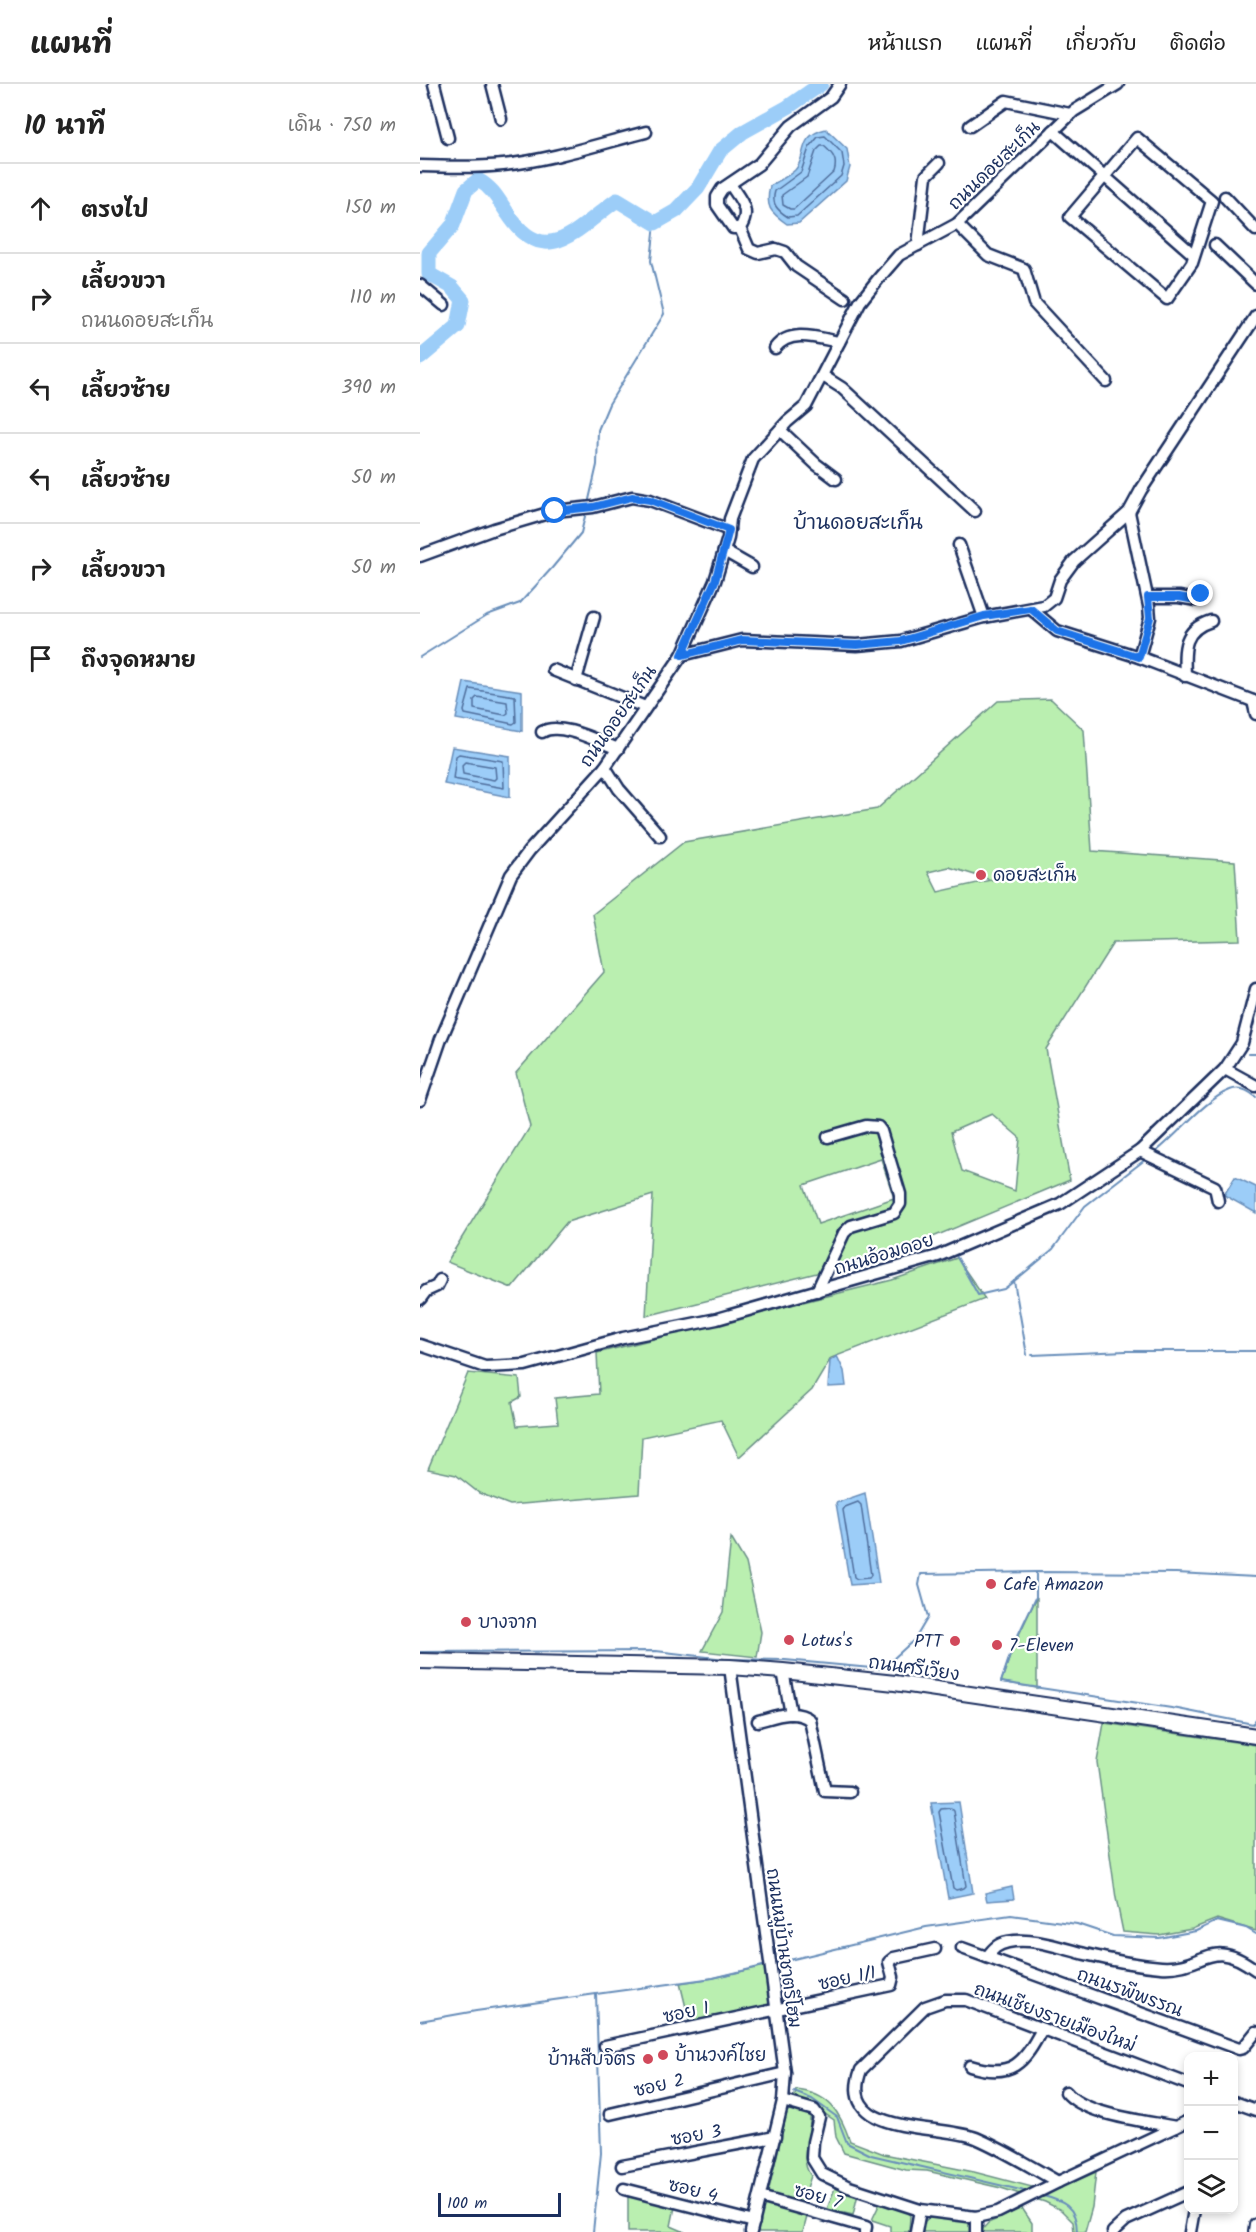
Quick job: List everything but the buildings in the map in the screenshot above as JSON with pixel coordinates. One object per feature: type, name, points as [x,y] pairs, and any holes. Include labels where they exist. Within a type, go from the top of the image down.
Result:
[{"type":"main road","name":"ถนนศรีเวียง","points":[[420,1661],[730,1667],[783,1671],[903,1684],[1256,1736]]},
{"type":"street","points":[[434,84],[448,138]]},
{"type":"street","points":[[492,84],[501,119]]},
{"type":"street","points":[[740,228],[733,228],[717,205],[717,197],[722,189],[759,164],[791,126],[831,97],[840,84]]},
{"type":"street","name":"ถนนดอยสะเก็น","points":[[420,1100],[441,1039],[511,875],[529,851],[605,767],[682,655],[708,598],[724,551],[733,508],[753,459],[807,406],[860,302],[899,255],[957,224],[1070,114],[1118,84]]},
{"type":"street","points":[[970,126],[1006,101],[1070,114]]},
{"type":"street","points":[[1053,131],[1194,255]]},
{"type":"street","points":[[420,166],[460,168],[505,165],[544,158],[646,132]]},
{"type":"street","points":[[1137,138],[1212,201],[1192,263],[1167,299],[1070,217],[1104,175],[1137,138]]},
{"type":"street","points":[[918,245],[926,176],[939,163]]},
{"type":"street","points":[[730,184],[746,211],[746,219],[740,228]]},
{"type":"street","points":[[1225,197],[1256,230]]},
{"type":"street","points":[[957,224],[988,255],[1024,269],[1034,303],[1106,381]]},
{"type":"street","points":[[740,228],[749,249],[758,253],[776,249],[785,252],[796,266],[845,299]]},
{"type":"street","points":[[1215,245],[1256,284]]},
{"type":"street","points":[[420,285],[444,305]]},
{"type":"street","points":[[682,655],[742,640],[857,645],[901,641],[984,616],[1044,606],[1054,598],[1060,580],[1074,561],[1130,512],[1141,490],[1256,316]]},
{"type":"street","points":[[775,348],[781,339],[789,336],[811,336],[840,342]]},
{"type":"street","points":[[823,376],[842,388],[975,511]]},
{"type":"street","points":[[780,430],[816,464],[836,479]]},
{"type":"street","points":[[420,556],[494,529],[555,511],[593,507],[632,497],[650,500],[729,530]]},
{"type":"street","points":[[1130,512],[1148,597],[1150,618],[1139,657]]},
{"type":"street","points":[[959,545],[984,616]]},
{"type":"street","points":[[724,551],[752,567]]},
{"type":"street","points":[[1148,597],[1179,597],[1196,600],[1201,594]]},
{"type":"street","points":[[1031,609],[1057,631],[1139,657],[1254,701],[1256,714]]},
{"type":"street","points":[[576,680],[594,617]]},
{"type":"street","points":[[1185,676],[1188,637],[1198,627],[1211,621]]},
{"type":"street","points":[[553,670],[645,707]]},
{"type":"street","points":[[542,732],[551,728],[564,729],[618,749]]},
{"type":"street","points":[[605,767],[619,789],[660,836]]},
{"type":"street","name":"ถนนอ้อมดอย","points":[[420,1345],[485,1367],[525,1365],[624,1338],[717,1319],[938,1256],[1060,1204],[1140,1151],[1225,1069],[1242,1043],[1256,989]]},
{"type":"street","points":[[1225,1069],[1256,1086]]},
{"type":"street","points":[[818,1291],[844,1233],[851,1226],[894,1213],[900,1204],[900,1194],[882,1131],[878,1127],[866,1126],[828,1137]]},
{"type":"street","points":[[1140,1151],[1215,1187],[1218,1201]]},
{"type":"street","points":[[420,1299],[424,1292],[437,1286],[440,1280]]},
{"type":"street","name":"ถนนหมู่บ้านชาตรีโฮม","points":[[730,1667],[785,2073],[783,2101],[753,2227]]},
{"type":"street","points":[[783,1671],[791,1714]]},
{"type":"street","points":[[758,1721],[791,1714],[803,1714],[810,1720],[825,1791],[850,1792]]},
{"type":"street","name":"ถนนรพีพรรณ","points":[[987,1957],[994,1946],[1009,1942],[1032,1942],[1107,1959],[1164,1967],[1182,1966],[1222,1953],[1246,1962],[1256,1970]]},
{"type":"street","name":"ถนนรพีพรรณ","points":[[962,1948],[1239,2049],[1244,2048],[1256,2032]]},
{"type":"street","name":"ซอย 1/1","points":[[775,2011],[891,1985],[893,1977],[889,1962],[894,1958],[935,1949]]},
{"type":"street","name":"ถนนเชียงรายเมืองใหม่","points":[[1058,2182],[975,2138],[898,2125],[876,2118],[863,2107],[856,2096],[856,2082],[861,2070],[925,2007],[945,2000],[966,2000],[1184,2082]]},
{"type":"street","name":"ซอย 1","points":[[605,2046],[775,2011]]},
{"type":"street","points":[[970,2066],[988,2071],[1005,2069],[1020,2063],[1029,2054],[1042,2029]]},
{"type":"street","name":"ซอย 2","points":[[610,2114],[785,2073]]},
{"type":"street","points":[[1066,2092],[1074,2101],[1090,2108],[1175,2127]]},
{"type":"street","points":[[783,2101],[814,2110],[819,2117],[812,2158],[822,2174],[849,2187],[920,2210],[976,2217],[998,2212],[1184,2123]]},
{"type":"street","points":[[1238,2104],[1256,2110]]},
{"type":"street","name":"ซอย 3","points":[[622,2166],[774,2137]]},
{"type":"street","name":"ซอย 4","points":[[624,2189],[753,2227]]},
{"type":"street","points":[[1113,2232],[1126,2220],[1184,2194]]},
{"type":"street","name":"ซอย 7","points":[[760,2197],[865,2229]]},
{"type":"street","points":[[916,2232],[920,2210]]},
{"type":"street","points":[[1190,2232],[1193,2214]]},
{"type":"street","points":[[976,2217],[976,2232]]},
{"type":"street","points":[[1255,2232],[1256,2225]]},
{"type":"green space","points":[[1051,699],[1084,730],[1092,851],[1235,861],[1240,940],[1113,943],[1046,1049],[1070,1180],[892,1254],[646,1316],[653,1195],[567,1222],[512,1288],[447,1262],[530,1127],[516,1073],[604,972],[593,914],[684,842],[877,809],[998,701]],"holes":[[[949,867],[991,880],[938,892],[928,872]],[[992,1114],[1020,1138],[1015,1191],[962,1171],[951,1132]],[[881,1159],[894,1198],[818,1224],[804,1185]]]},
{"type":"green space","points":[[957,1258],[985,1299],[831,1358],[812,1390],[739,1457],[721,1420],[642,1437],[639,1494],[510,1505],[479,1493],[456,1475],[428,1469],[468,1373],[519,1378],[521,1397],[512,1402],[517,1426],[558,1423],[555,1398],[599,1394],[597,1353],[892,1280]]},
{"type":"green space","points":[[731,1538],[746,1563],[761,1632],[757,1657],[702,1651],[723,1612]]},
{"type":"green space","points":[[1037,1597],[1037,1688],[1001,1682],[1014,1645]]},
{"type":"green space","points":[[1104,1723],[1256,1745],[1256,1931],[1217,1919],[1192,1929],[1159,1935],[1123,1932],[1097,1762]]},
{"type":"green space","points":[[765,1966],[770,2006],[690,2024],[680,1983]]},
{"type":"green space","points":[[796,2090],[817,2095],[832,2106],[842,2121],[850,2141],[884,2154],[974,2172],[1051,2192],[1096,2172],[1092,2207],[1085,2232],[1074,2232],[1073,2222],[1061,2210],[1045,2202],[1001,2188],[927,2171],[906,2170],[844,2153],[836,2137],[834,2120],[819,2110],[794,2101]]},
{"type":"green space","points":[[790,2109],[807,2112],[810,2115],[805,2161],[811,2176],[802,2203],[768,2193],[787,2112]]},
{"type":"green space","points":[[835,2188],[858,2194],[853,2215],[827,2209]]},
{"type":"green space","points":[[628,2194],[675,2207],[671,2226],[685,2232],[628,2232]]},
{"type":"green space","points":[[762,2201],[808,2213],[803,2232],[753,2232]]},
{"type":"green space","points":[[881,2201],[908,2209],[909,2232],[890,2232],[890,2226],[872,2220]]},
{"type":"green space","points":[[1022,2208],[1032,2223],[1032,2232],[980,2232],[988,2223]]},
{"type":"green space","points":[[931,2217],[965,2220],[971,2225],[971,2232],[921,2232],[923,2222]]},
{"type":"water","points":[[826,129],[847,149],[850,167],[846,181],[799,223],[787,224],[770,208],[768,199],[770,186],[795,170],[799,165],[806,141],[810,136]]},
{"type":"water","points":[[464,682],[522,691],[522,731],[456,719]]},
{"type":"water","points":[[452,747],[510,756],[510,797],[444,784]]},
{"type":"water","points":[[1235,1177],[1256,1187],[1256,1213],[1224,1195]]},
{"type":"water","points":[[837,1356],[844,1371],[846,1386],[828,1387],[830,1361]]},
{"type":"water","points":[[865,1493],[879,1583],[850,1585],[836,1503]]},
{"type":"water","points":[[959,1802],[973,1893],[948,1898],[931,1803]]},
{"type":"water","points":[[1012,1887],[1014,1899],[987,1901],[985,1893]]},
{"type":"waterway","points":[[420,358],[458,326],[463,300],[452,287],[429,274],[429,253],[453,225],[466,190],[478,180],[492,191],[522,231],[536,240],[549,242],[562,239],[575,232],[617,200],[655,223],[676,211],[698,188],[720,151],[743,132],[788,107],[821,84]]},
{"type":"waterway","points":[[588,504],[597,465],[598,430],[609,404],[664,314],[651,261],[655,223]]},
{"type":"waterway","points":[[420,657],[487,615],[520,603],[581,533],[586,512]]},
{"type":"waterway","points":[[1248,1054],[1256,1054]]},
{"type":"waterway","points":[[1153,1154],[1220,1095],[1230,1090],[1240,1089],[1256,1097]]},
{"type":"waterway","points":[[957,1257],[978,1295],[1004,1289],[1053,1249],[1085,1206],[1146,1159]]},
{"type":"waterway","points":[[1014,1281],[1027,1355]]},
{"type":"waterway","points":[[1032,1355],[1126,1351],[1256,1351]]},
{"type":"waterway","points":[[1256,1577],[1176,1573],[1036,1572],[1036,1597],[1013,1646],[1001,1682],[1178,1709],[1253,1724],[1256,1719]]},
{"type":"waterway","points":[[420,1652],[656,1651],[725,1659],[785,1660],[882,1669],[915,1639],[928,1617],[919,1585],[921,1574],[1036,1572]]},
{"type":"waterway","points":[[773,1964],[926,1927],[1011,1915],[1077,1924],[1113,1936],[1159,1938],[1196,1931],[1217,1921],[1246,1928],[1256,1934]]},
{"type":"waterway","points":[[596,1994],[713,1978],[767,1965]]},
{"type":"waterway","points":[[420,2021],[596,1994],[601,2153],[593,2232]]},
{"type":"waterway","points":[[794,2092],[812,2099],[837,2117],[847,2143],[871,2155],[1029,2192]]},
{"type":"waterway","points":[[1040,2195],[1067,2206],[1074,2216],[1077,2232]]},
{"type":"place","name":"ดอยสะเก็น","points":[[981,875]]},
{"type":"place","name":"Cafe Amazon","points":[[991,1584]]},
{"type":"place","name":"บางจาก","points":[[466,1622]]},
{"type":"place","name":"Lotus's","points":[[789,1640]]},
{"type":"place","name":"PTT","points":[[955,1641]]},
{"type":"place","name":"7-Eleven","points":[[997,1645]]},
{"type":"place","name":"บ้านวงค์ไชย","points":[[663,2055]]},
{"type":"place","name":"บ้านสืบจิตร","points":[[648,2059]]},
{"type":"district","name":"บ้านดอยสะเก็น","points":[[858,522]]},
{"type":"route","points":[[555,511],[593,507],[632,497],[650,500],[729,530],[715,581],[682,655],[742,640],[857,645],[901,641],[984,616],[1031,609],[1040,619],[1057,631],[1139,657],[1150,618],[1148,597],[1179,597],[1196,600],[1201,594]]}]
